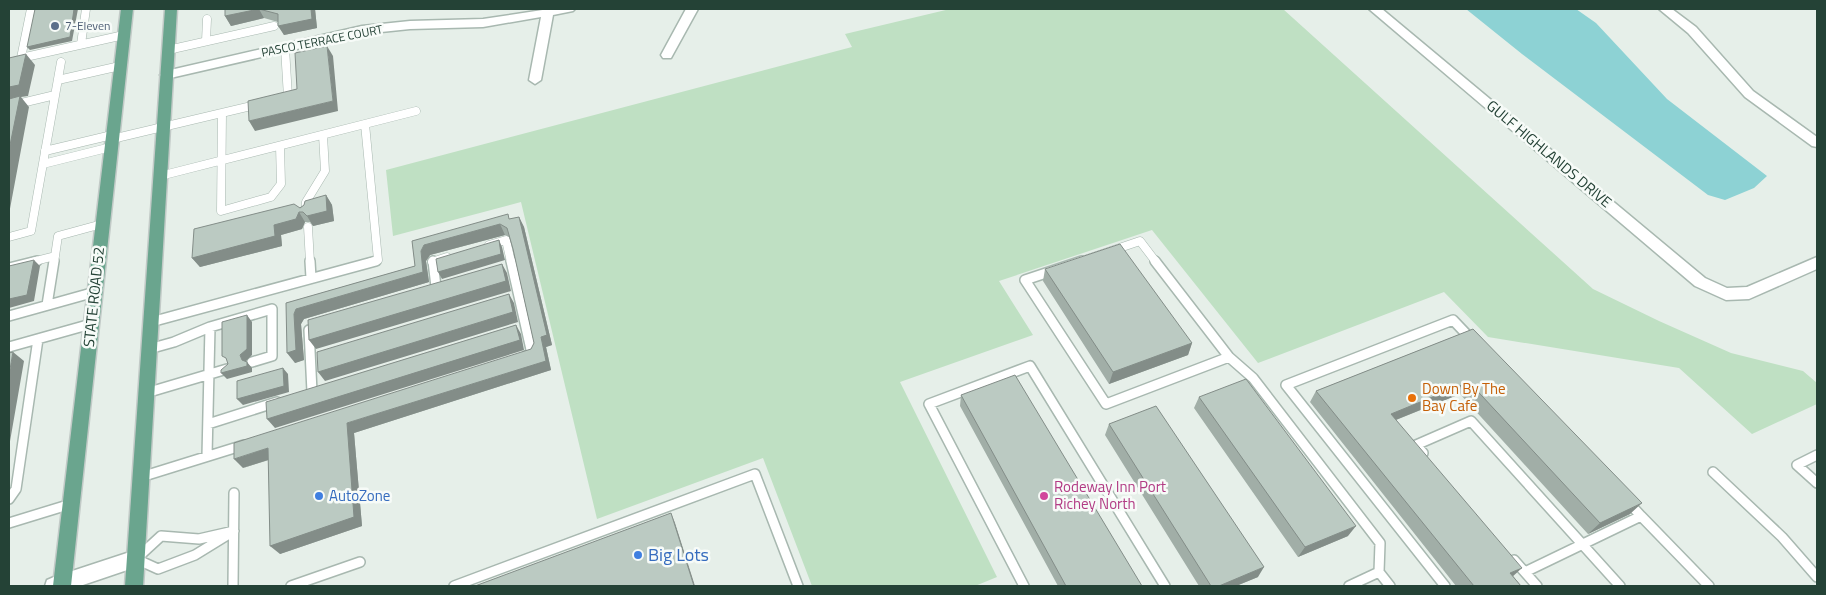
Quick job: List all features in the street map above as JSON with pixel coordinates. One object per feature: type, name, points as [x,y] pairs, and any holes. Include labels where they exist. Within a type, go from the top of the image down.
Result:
[{"type":"main road","name":"STATE ROAD 52","points":[[60,585],[72,504],[127,9]]},
{"type":"main road","points":[[134,586],[171,9]]},
{"type":"street","name":"PASCO TERRACE COURT","points":[[166,75],[362,30],[410,25],[484,23],[513,14],[548,13],[569,9]]},
{"type":"street","points":[[666,55],[692,9]]},
{"type":"street","name":"GULF HIGHLANDS DRIVE","points":[[1375,9],[1700,282],[1726,294],[1749,293],[1817,263]]},
{"type":"street","points":[[1665,9],[1692,30],[1749,94],[1817,142]]},
{"type":"street","points":[[534,80],[548,13]]},
{"type":"street","points":[[60,585],[136,559]]},
{"type":"lane","points":[[31,9],[21,58],[124,35]]},
{"type":"lane","points":[[81,44],[86,9]]},
{"type":"lane","points":[[206,41],[207,19]]},
{"type":"lane","points":[[168,50],[274,26]]},
{"type":"lane","points":[[278,99],[288,97],[285,48]]},
{"type":"lane","points":[[9,237],[31,231],[61,62]]},
{"type":"lane","points":[[58,80],[120,66]]},
{"type":"lane","points":[[9,106],[56,95]]},
{"type":"lane","points":[[43,164],[112,140],[269,102]]},
{"type":"lane","points":[[160,176],[416,111]]},
{"type":"lane","points":[[222,112],[221,211],[271,197],[281,184],[280,146]]},
{"type":"lane","points":[[151,322],[378,260],[365,124]]},
{"type":"lane","points":[[306,212],[306,202],[325,171],[323,135]]},
{"type":"lane","points":[[45,151],[112,140]]},
{"type":"lane","points":[[47,305],[58,236],[102,224]]},
{"type":"lane","points":[[308,228],[311,278]]},
{"type":"lane","points":[[478,248],[506,240],[507,266],[521,327],[532,354],[514,360]]},
{"type":"lane","points":[[1229,358],[1106,404],[1025,280],[1140,241],[1229,358],[1253,378],[1380,543],[1379,572],[1390,586]]},
{"type":"lane","points":[[436,287],[432,261],[460,253]]},
{"type":"lane","points":[[9,268],[55,256]]},
{"type":"lane","points":[[9,316],[95,292]]},
{"type":"lane","points":[[149,349],[174,342],[210,327],[272,310],[272,356],[252,362]]},
{"type":"lane","points":[[1445,586],[1286,385],[1453,320],[1480,348]]},
{"type":"lane","points":[[312,392],[315,357],[308,324],[318,321]]},
{"type":"lane","points":[[9,347],[91,324]]},
{"type":"lane","points":[[207,456],[210,327]]},
{"type":"lane","points":[[9,499],[16,489],[38,339]]},
{"type":"lane","points":[[1024,586],[928,404],[1030,366],[1165,586]]},
{"type":"lane","points":[[146,393],[227,369]]},
{"type":"lane","points":[[208,424],[286,400]]},
{"type":"lane","points":[[1429,460],[1416,444],[1471,421],[1620,586]]},
{"type":"lane","points":[[141,477],[252,442]]},
{"type":"lane","points":[[1817,455],[1797,465],[1817,483]]},
{"type":"lane","points":[[1713,472],[1782,537],[1817,577]]},
{"type":"lane","points":[[454,586],[755,474],[798,586]]},
{"type":"lane","points":[[233,586],[234,493]]},
{"type":"lane","points":[[1621,495],[1709,586]]},
{"type":"lane","points":[[9,523],[72,504]]},
{"type":"lane","points":[[1525,572],[1641,516]]},
{"type":"lane","points":[[234,531],[195,555],[158,569],[136,559],[161,536],[199,539],[234,531]]},
{"type":"lane","points":[[1506,550],[1537,586]]},
{"type":"lane","points":[[291,586],[360,562]]},
{"type":"lane","points":[[1349,586],[1379,572]]},
{"type":"green space","points":[[950,9],[1283,9],[1593,289],[1731,353],[1803,371],[1817,383],[1817,404],[1752,434],[1679,368],[1488,337],[1444,292],[1258,363],[1152,230],[999,281],[1033,335],[900,382],[997,577],[975,586],[812,586],[763,458],[597,519],[521,202],[393,236],[386,170],[852,47],[845,34]]},
{"type":"water","points":[[1466,9],[1576,9],[1596,23],[1667,99],[1767,176],[1754,188],[1725,200],[1708,195],[1522,54]]},
{"type":"building","name":"7-Eleven","points":[[35,9],[74,9],[70,37],[27,47]]},
{"type":"building","points":[[225,9],[259,9],[225,16]]},
{"type":"building","points":[[259,9],[311,9],[312,19],[278,26],[278,14]]},
{"type":"building","points":[[327,46],[333,101],[249,121],[248,101],[297,89],[295,53]]},
{"type":"building","points":[[26,54],[19,85],[9,87],[9,58]]},
{"type":"building","points":[[20,96],[9,150],[9,99]]},
{"type":"building","points":[[326,195],[327,211],[307,216],[303,212],[299,212],[296,219],[274,225],[275,236],[192,258],[194,229],[294,204],[300,208],[304,205],[305,201]]},
{"type":"building","points":[[508,214],[509,219],[519,217],[547,335],[541,337],[546,361],[347,423],[354,517],[270,546],[268,448],[234,459],[234,443],[531,349],[534,343],[507,228],[500,224],[424,245],[421,251],[423,272],[296,309],[294,314],[296,350],[287,353],[286,303],[415,266],[412,241]]},
{"type":"building","points":[[499,240],[501,254],[438,272],[436,259]]},
{"type":"building","points":[[1120,244],[1192,343],[1113,372],[1045,269]]},
{"type":"building","points":[[34,260],[27,295],[9,299],[9,266]]},
{"type":"building","points":[[502,264],[506,281],[309,340],[308,320]]},
{"type":"building","points":[[509,294],[513,312],[318,372],[317,352]]},
{"type":"building","points":[[247,315],[247,349],[240,355],[242,360],[247,362],[247,366],[221,373],[221,370],[228,364],[226,358],[222,356],[222,322]]},
{"type":"building","points":[[516,325],[520,340],[267,419],[266,402]]},
{"type":"building","points":[[1473,329],[1642,503],[1600,523],[1469,382],[1391,414],[1522,568],[1510,573],[1521,586],[1474,586],[1316,391]]},
{"type":"building","points":[[13,352],[9,375],[9,353]]},
{"type":"building","points":[[283,368],[284,386],[237,399],[237,381]]},
{"type":"building","name":"Rodeway Inn Port Richey North","points":[[1015,375],[1142,586],[1066,586],[961,395]]},
{"type":"building","points":[[1246,379],[1356,526],[1305,547],[1199,397]]},
{"type":"building","points":[[1156,406],[1264,567],[1219,586],[1211,586],[1109,424]]},
{"type":"building","name":"Big Lots","points":[[671,513],[694,586],[475,586]]},
{"type":"place","name":"7-Eleven","points":[[55,26]]},
{"type":"place","name":"Down By The Bay Cafe","points":[[1412,398]]},
{"type":"place","name":"AutoZone","points":[[319,496]]},
{"type":"place","name":"Rodeway Inn Port Richey North","points":[[1044,496]]},
{"type":"place","name":"Big Lots","points":[[638,555]]}]
